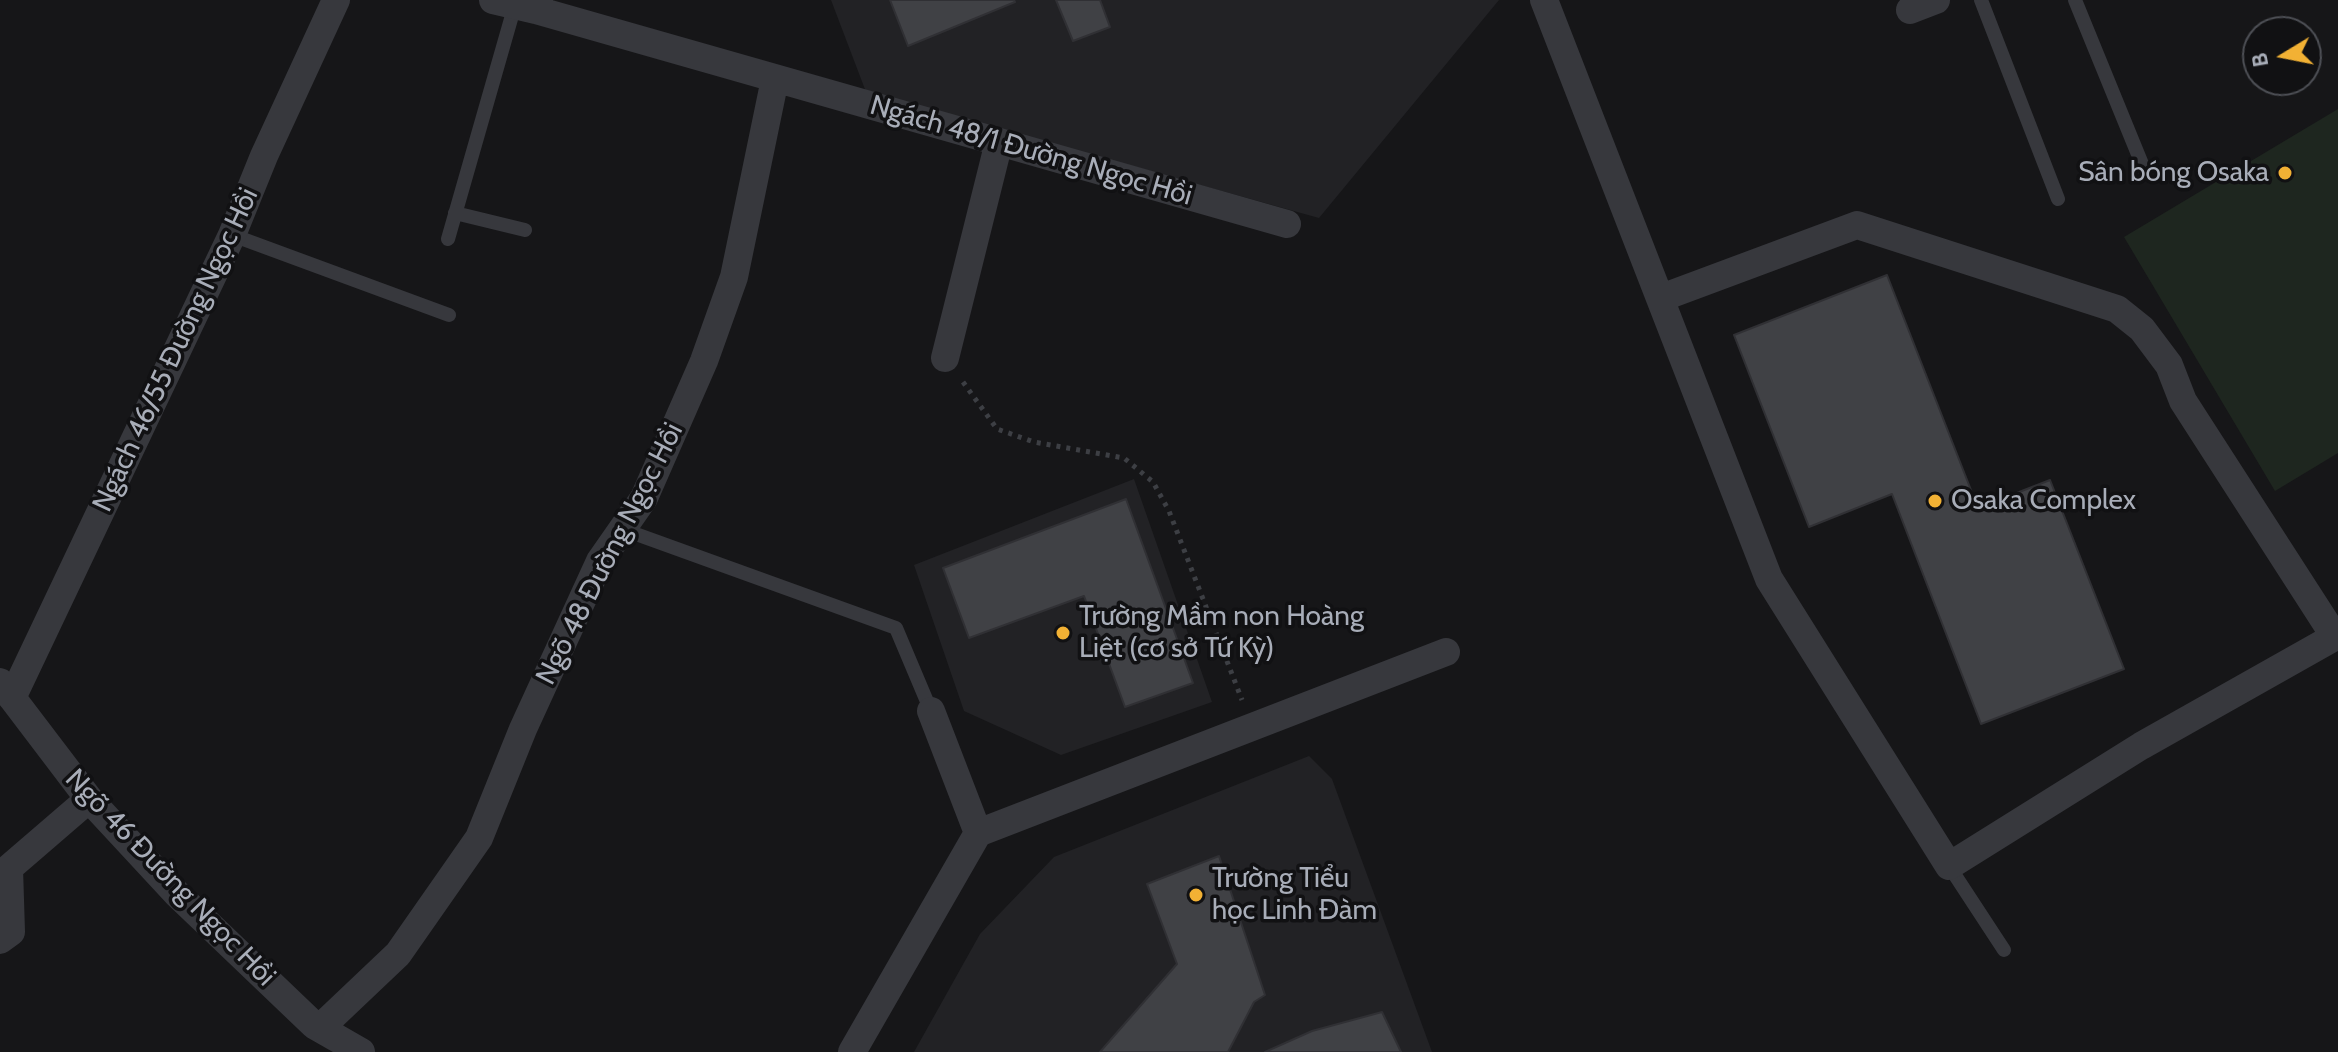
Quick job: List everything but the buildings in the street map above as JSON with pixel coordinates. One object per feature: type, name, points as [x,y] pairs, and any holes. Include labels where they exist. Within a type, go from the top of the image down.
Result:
[{"type":"street","name":"Ngách 46/55 Đường Ngọc Hồi","points":[[6,689],[232,235],[264,156],[336,0]]},
{"type":"street","points":[[1544,0],[1769,579],[1949,866],[2141,746],[2337,637],[2183,401],[2169,365],[2142,329],[2117,309],[1857,225],[1661,298]]},
{"type":"street","points":[[521,4],[701,54],[775,79]]},
{"type":"street","name":"Ngách 48/1 Đường Ngọc Hồi","points":[[775,79],[1287,224]]},
{"type":"street","name":"Ngõ 48 Đường Ngọc Hồi","points":[[320,1028],[398,954],[479,838],[523,729],[600,561],[644,498],[704,361],[734,277],[775,79]]},
{"type":"street","points":[[945,358],[999,142]]},
{"type":"street","points":[[852,1052],[978,833],[1446,652]]},
{"type":"street","name":"Ngõ 46 Đường Ngọc Hồi","points":[[6,689],[89,799],[178,895],[320,1028],[361,1052]]},
{"type":"street","points":[[931,711],[978,833]]},
{"type":"street","points":[[0,940],[11,932],[9,868],[89,799]]},
{"type":"lane","points":[[1981,0],[2058,199]]},
{"type":"lane","points":[[2075,0],[2144,169]]},
{"type":"lane","points":[[448,239],[521,4]]},
{"type":"lane","points":[[455,213],[525,230]]},
{"type":"lane","points":[[232,235],[449,315]]},
{"type":"lane","points":[[622,529],[896,628],[931,711]]},
{"type":"lane","points":[[1949,866],[2004,950]]},
{"type":"path","points":[[945,358],[997,429],[1034,442],[1124,458],[1153,482],[1169,511],[1252,728]]},
{"type":"shaded area","points":[[831,0],[1499,0],[1319,218],[866,92]]},
{"type":"shaded area","name":"Sân bóng Osaka","points":[[2338,109],[2338,453],[2275,491],[2124,237]]},
{"type":"shaded area","name":"Trường Mầm non Hoàng Liệt (cơ sở Tứ Kỳ)","points":[[1134,479],[1212,702],[1061,755],[964,711],[914,565]]},
{"type":"shaded area","name":"Trường Tiểu học Linh Đàm","points":[[1309,756],[1332,779],[1432,1052],[914,1052],[980,934],[1054,857]]},
{"type":"place","name":"Sân bóng Osaka","points":[[2285,173]]},
{"type":"place","name":"Osaka Complex","points":[[1935,501]]},
{"type":"place","name":"Trường Mầm non Hoàng Liệt (cơ sở Tứ Kỳ)","points":[[1063,633]]},
{"type":"place","name":"Trường Tiểu học Linh Đàm","points":[[1196,895]]}]
